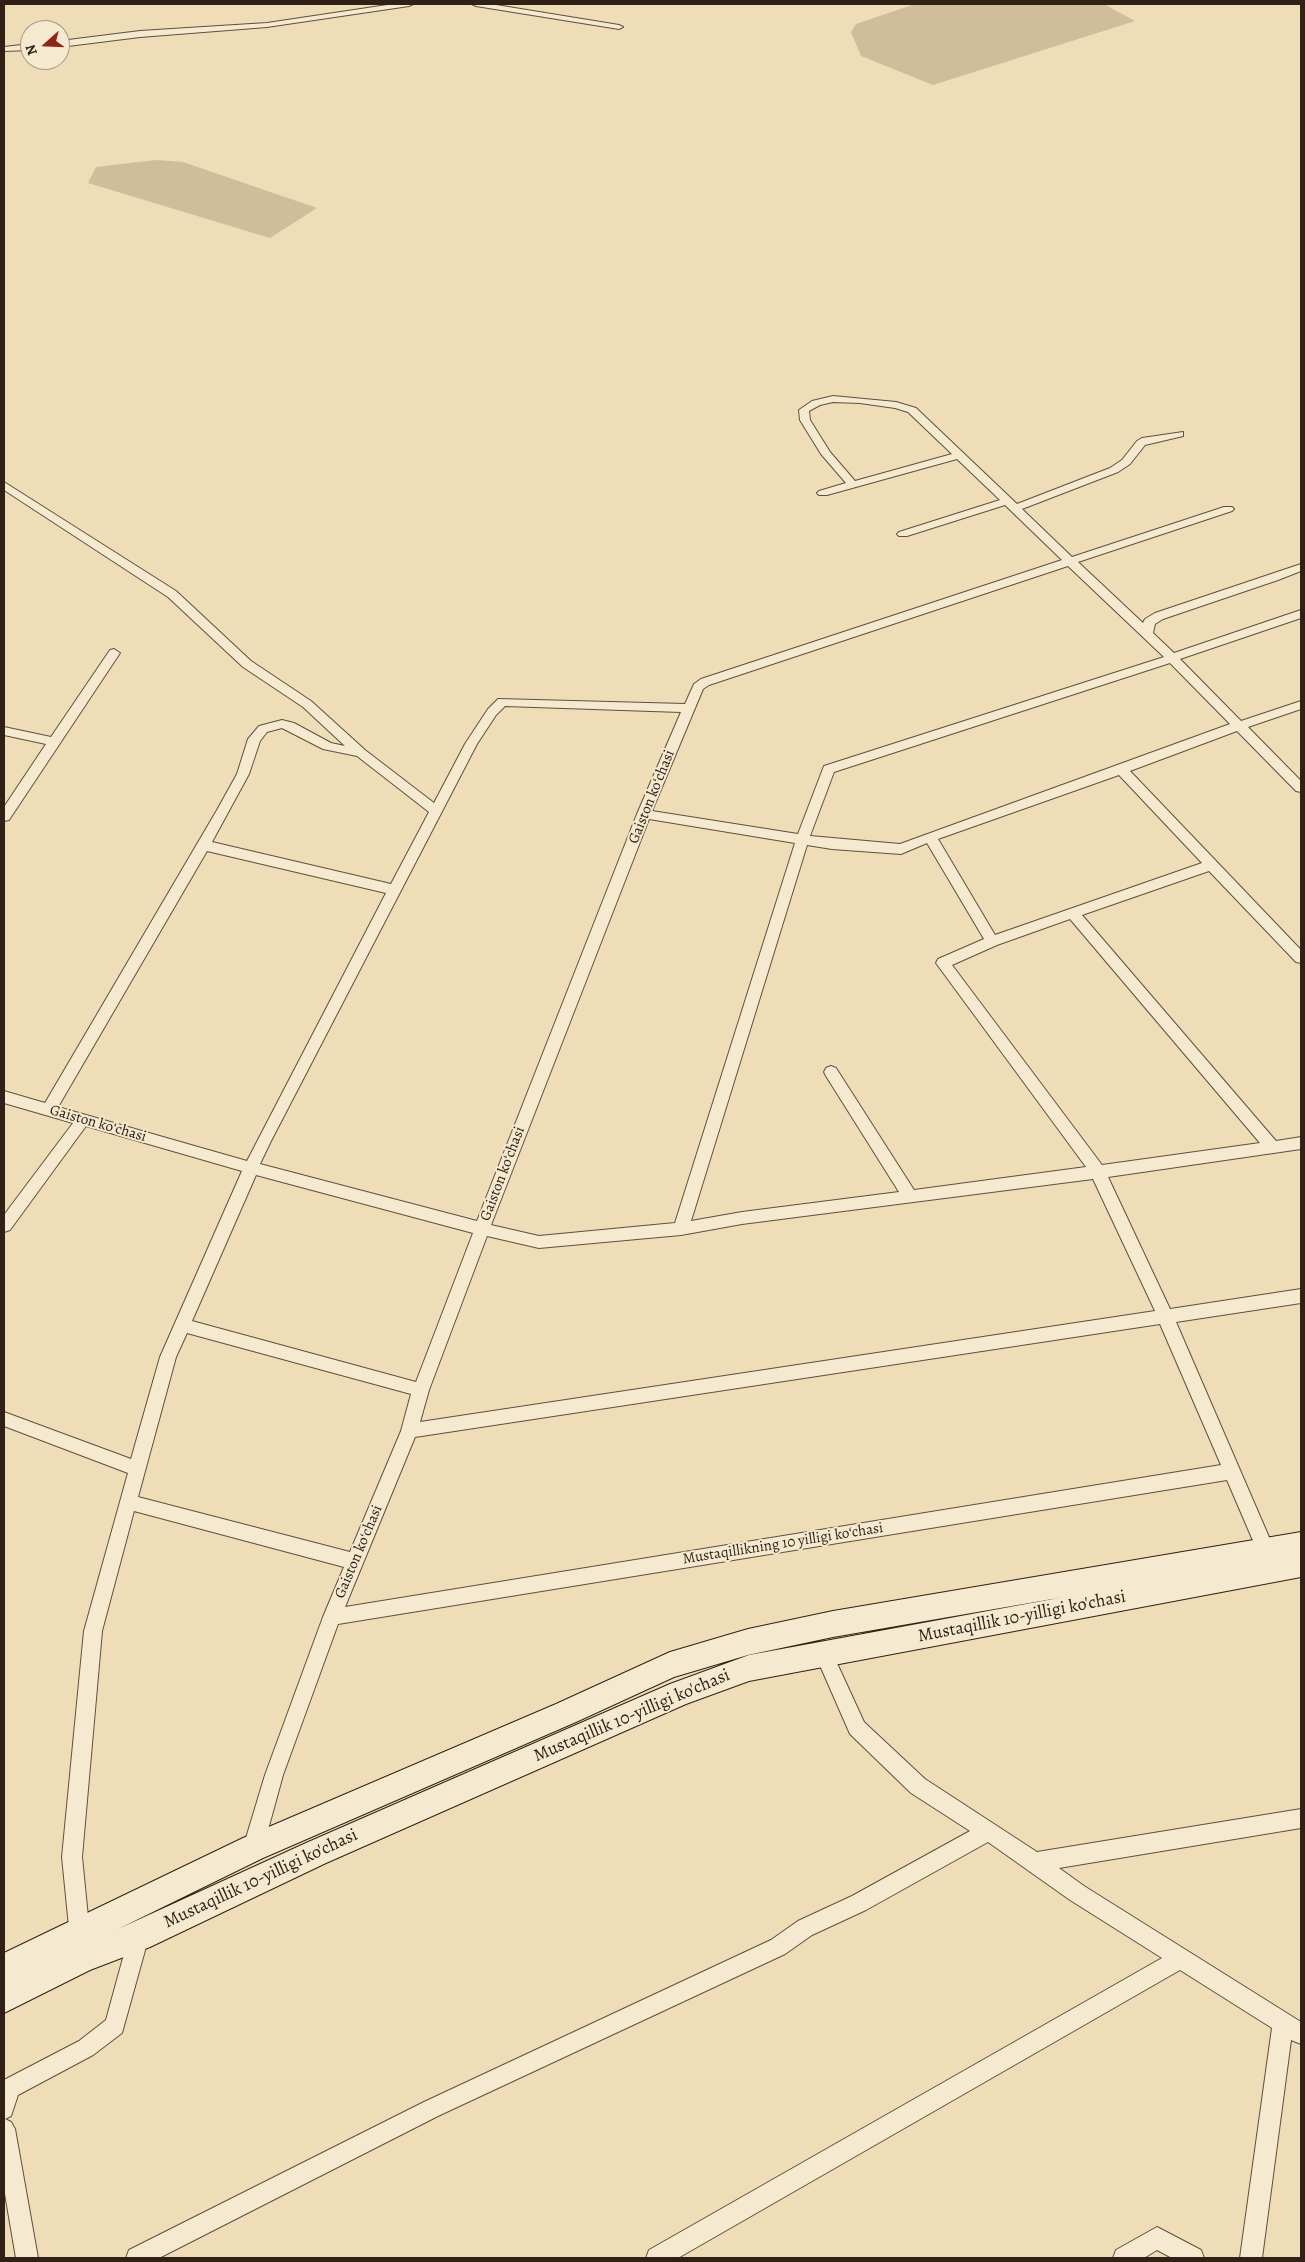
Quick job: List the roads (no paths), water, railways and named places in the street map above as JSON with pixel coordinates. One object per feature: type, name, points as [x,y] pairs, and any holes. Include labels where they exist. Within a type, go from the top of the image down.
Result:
[{"type":"main road","name":"Mustaqillik 10-yilligi ko'chasi","points":[[4,1998],[80,1945],[253,1848],[566,1713],[670,1665],[739,1645],[833,1624],[1301,1544]]},
{"type":"main road","name":"Mustaqillik 10-yilligi ko'chasi","points":[[4,1969],[80,1945],[139,1936],[316,1853],[680,1693],[749,1668],[1301,1566]]},
{"type":"street","points":[[70,43],[140,34],[267,26],[409,4]]},
{"type":"street","points":[[476,4],[618,27]]},
{"type":"street","points":[[4,49],[20,48]]},
{"type":"street","points":[[853,485],[826,454],[805,420],[804,410],[816,403],[833,400],[860,400],[896,405],[912,410],[1148,634],[1301,788]]},
{"type":"street","points":[[903,534],[1011,504],[1114,470],[1126,462],[1141,443],[1146,440],[1179,434]]},
{"type":"street","points":[[823,493],[960,455]]},
{"type":"street","points":[[4,484],[172,594],[246,664],[306,704],[361,753],[436,811]]},
{"type":"street","name":"Gaiston koʻchasi","points":[[253,1848],[274,1775],[332,1617],[409,1431],[421,1390],[482,1229],[644,814],[698,687],[704,682],[1228,509]]},
{"type":"street","points":[[1148,634],[1149,622],[1159,616],[1274,578],[1301,567]]},
{"type":"street","points":[[681,1229],[802,840],[829,769],[1172,658],[1301,614]]},
{"type":"street","points":[[4,817],[114,653]]},
{"type":"street","points":[[80,1945],[72,1856],[93,1631],[168,1357],[263,1141],[471,744],[492,712],[502,702],[689,708]]},
{"type":"street","points":[[644,814],[802,840],[901,849],[1238,726],[1301,705]]},
{"type":"street","points":[[49,1110],[204,845],[243,774],[254,739],[263,729],[282,724],[290,726],[327,746],[361,753]]},
{"type":"street","points":[[4,731],[54,742]]},
{"type":"street","points":[[1120,770],[1301,958]]},
{"type":"street","points":[[930,837],[992,941]]},
{"type":"street","points":[[204,845],[394,890]]},
{"type":"street","points":[[1212,864],[992,941],[943,963],[1098,1172],[1165,1316],[1266,1551]]},
{"type":"street","points":[[1073,913],[1272,1147]]},
{"type":"street","points":[[831,1072],[911,1197]]},
{"type":"street","name":"Gaiston koʻchasi","points":[[4,1097],[251,1168],[482,1229]]},
{"type":"street","points":[[4,1226],[83,1120]]},
{"type":"street","points":[[482,1229],[539,1242],[681,1229],[742,1218],[1098,1172],[1301,1143]]},
{"type":"street","points":[[409,1431],[1301,1296]]},
{"type":"street","points":[[182,1325],[421,1390]]},
{"type":"street","points":[[4,1419],[137,1469]]},
{"type":"street","name":"Mustaqillikning 10 yilligi koʻchasi","points":[[332,1617],[1233,1471]]},
{"type":"street","points":[[128,1502],[356,1562]]},
{"type":"street","points":[[824,1654],[857,1728],[918,1786],[1036,1862],[1077,1893],[1296,2030],[1252,2258]]},
{"type":"street","points":[[1036,1862],[1301,1818]]},
{"type":"street","points":[[137,2258],[432,2109],[778,1947],[806,1928],[859,1903],[989,1832]]},
{"type":"street","points":[[4,2109],[9,2088],[86,2048],[114,2026],[139,1936]]},
{"type":"street","points":[[657,2258],[1181,1958]]},
{"type":"street","points":[[4,2128],[27,2258]]},
{"type":"street","points":[[1124,2258],[1157,2238],[1193,2258]]}]
